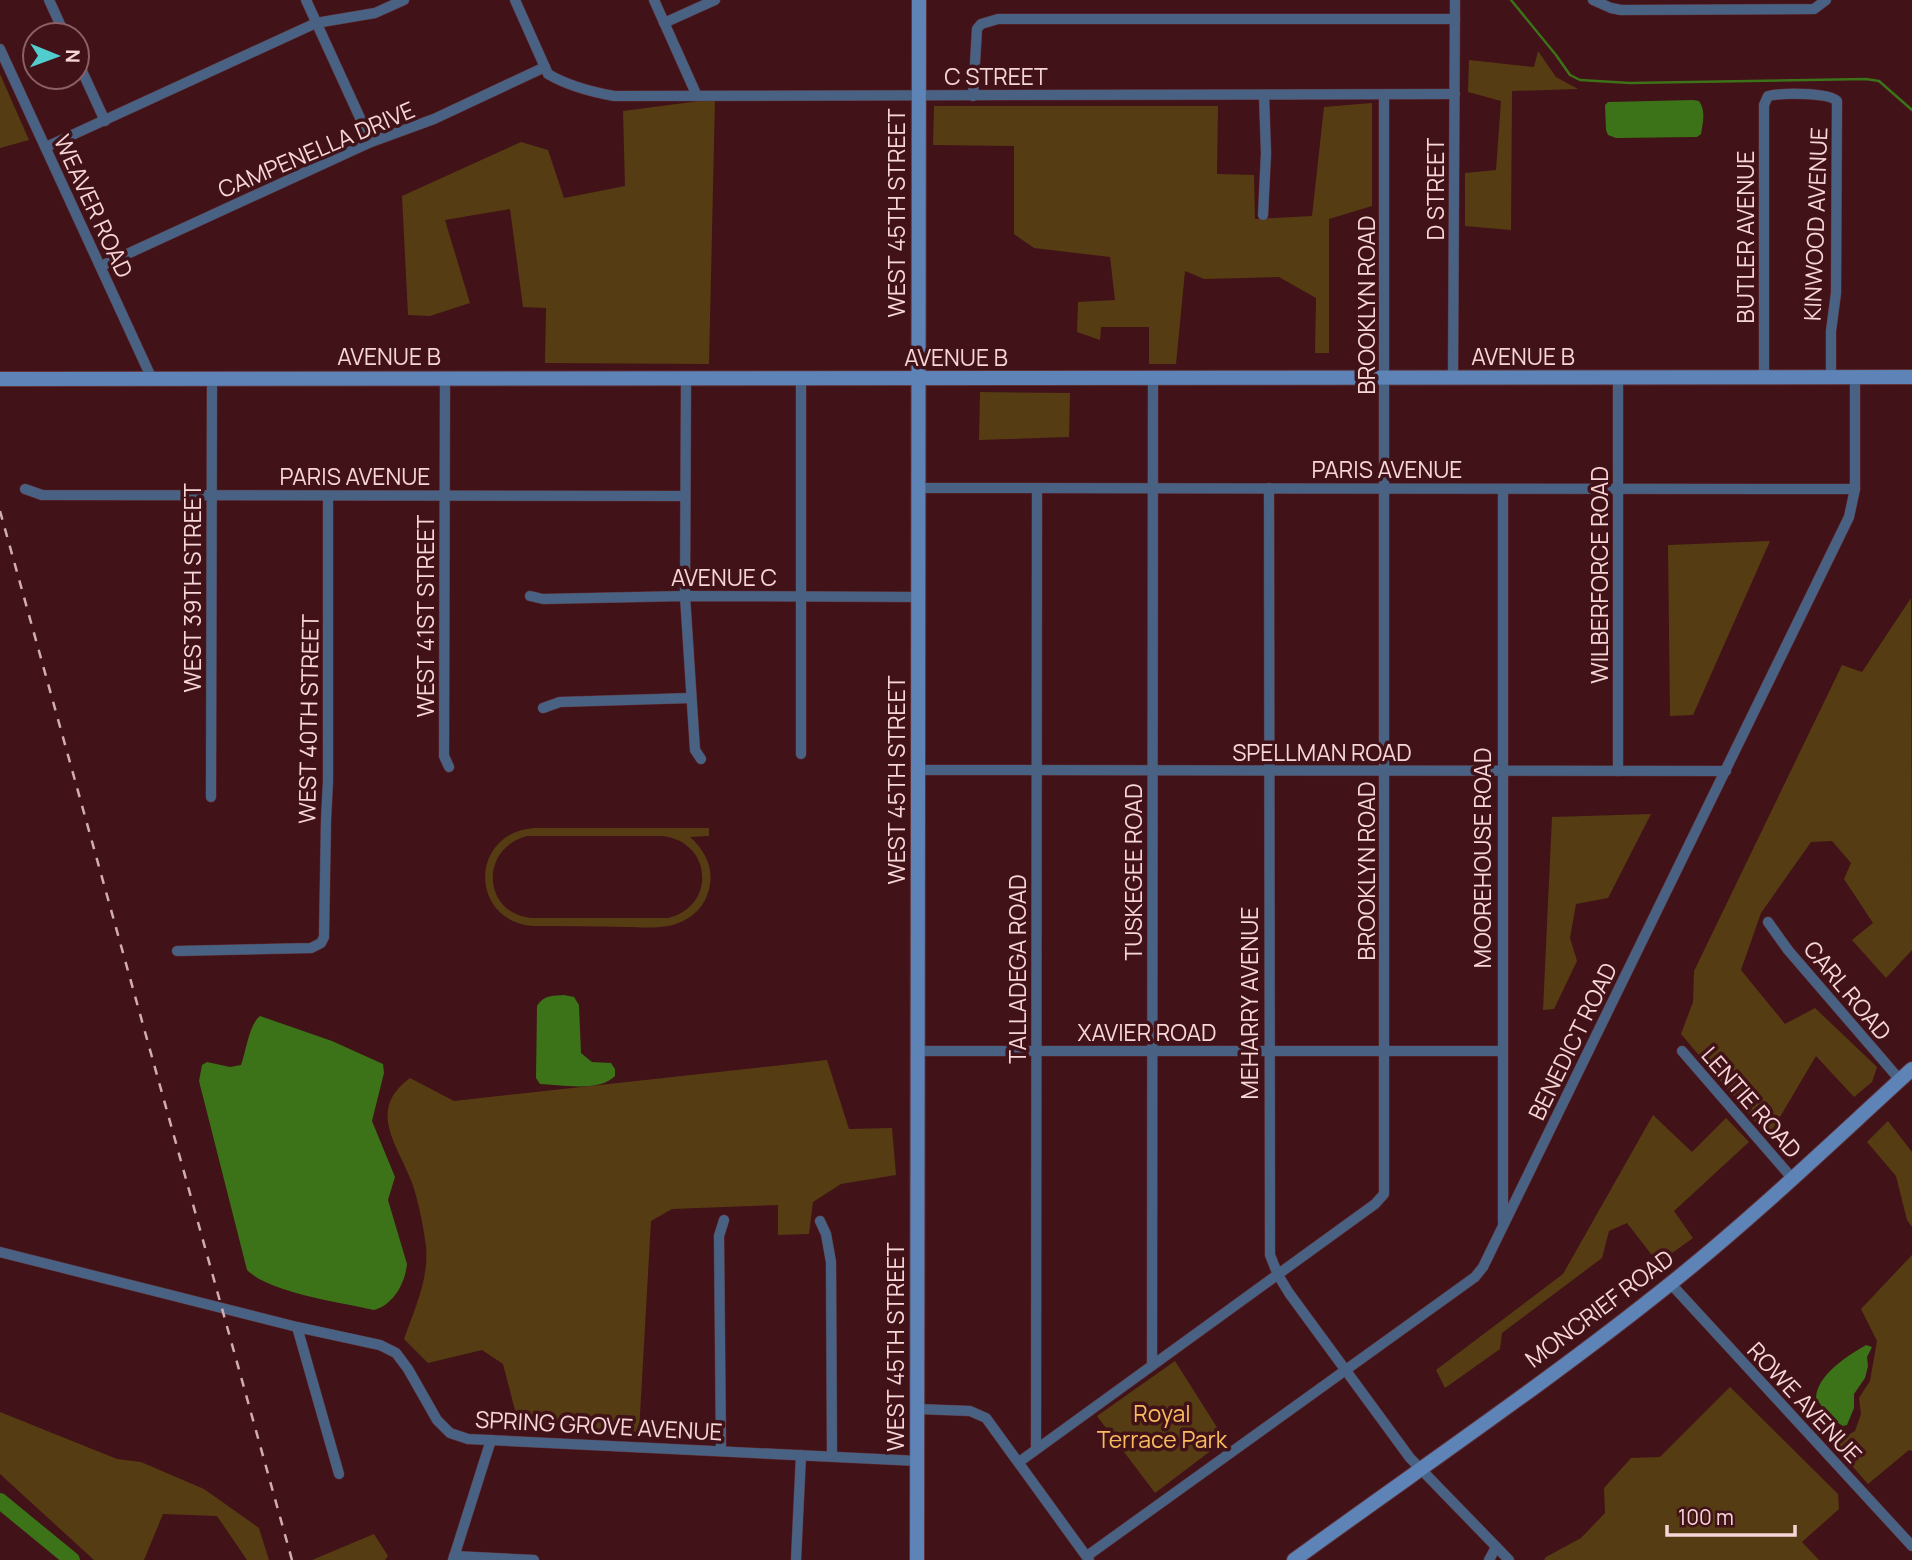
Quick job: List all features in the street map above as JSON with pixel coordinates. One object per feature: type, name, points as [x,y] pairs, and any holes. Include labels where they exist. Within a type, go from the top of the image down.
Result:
[{"type":"main road","name":"WEST 45TH STREET","points":[[917,1560],[919,0]]},
{"type":"main road","name":"AVENUE B","points":[[0,379],[1912,377]]},
{"type":"main road","name":"MONCRIEF ROAD","points":[[1294,1560],[1671,1284],[1912,1069]]},
{"type":"street","points":[[306,0],[371,142]]},
{"type":"street","points":[[46,147],[316,23],[375,13],[404,0]]},
{"type":"street","points":[[515,0],[545,67]]},
{"type":"street","points":[[654,0],[697,96]]},
{"type":"street","points":[[664,23],[715,0]]},
{"type":"street","name":"D STREET","points":[[1453,378],[1455,0]]},
{"type":"street","points":[[1593,0],[1598,4],[1622,10],[1814,9],[1826,0]]},
{"type":"street","points":[[52,1],[60,21]]},
{"type":"street","points":[[973,96],[977,29],[981,24],[998,19],[1455,19]]},
{"type":"street","name":"WEAVER ROAD","points":[[0,49],[152,379]]},
{"type":"street","name":"C STREET","points":[[545,67],[548,74],[557,80],[595,93],[614,96],[1455,94]]},
{"type":"street","name":"CAMPENELLA DRIVE","points":[[102,267],[371,142],[434,119],[545,67]]},
{"type":"street","points":[[91,90],[105,121]]},
{"type":"street","points":[[1264,95],[1264,215]]},
{"type":"street","name":"BROOKLYN ROAD","points":[[1019,1462],[1376,1204],[1384,1194],[1384,95]]},
{"type":"street","name":"KINWOOD AVENUE","points":[[1768,96],[1826,95],[1837,101],[1836,293],[1831,331],[1831,378]]},
{"type":"street","name":"BUTLER AVENUE","points":[[1763,378],[1765,105],[1768,96]]},
{"type":"street","name":"WILBERFORCE ROAD","points":[[1618,378],[1618,771]]},
{"type":"street","name":"BENEDICT ROAD","points":[[1088,1558],[1475,1277],[1483,1267],[1849,516],[1855,489],[1855,378]]},
{"type":"street","name":"WEST 39TH STREET","points":[[211,797],[212,379]]},
{"type":"street","name":"WEST 41ST STREET","points":[[445,379],[444,756],[449,767]]},
{"type":"street","points":[[685,379],[685,596],[695,750],[701,759]]},
{"type":"street","points":[[801,379],[801,754]]},
{"type":"street","name":"TUSKEGEE ROAD","points":[[1153,379],[1153,1365]]},
{"type":"street","name":"PARIS AVENUE","points":[[919,488],[1855,489]]},
{"type":"street","name":"TALLADEGA ROAD","points":[[1036,1449],[1037,488]]},
{"type":"street","name":"MEHARRY AVENUE","points":[[1269,488],[1268,1246],[1278,1275],[1410,1458],[1509,1560]]},
{"type":"street","name":"PARIS AVENUE","points":[[25,489],[43,495],[685,496]]},
{"type":"street","name":"MOOREHOUSE ROAD","points":[[1503,489],[1503,1226]]},
{"type":"street","name":"WEST 40TH STREET","points":[[177,951],[311,948],[321,943],[325,931],[328,496]]},
{"type":"street","name":"AVENUE C","points":[[530,596],[543,599],[685,596],[919,597]]},
{"type":"street","points":[[543,708],[560,702],[691,698]]},
{"type":"street","name":"SPELLMAN ROAD","points":[[918,770],[1726,771]]},
{"type":"street","name":"CARL ROAD","points":[[1768,922],[1796,960],[1900,1080]]},
{"type":"street","name":"XAVIER ROAD","points":[[918,1051],[1502,1051]]},
{"type":"street","name":"LENTIE ROAD","points":[[1682,1051],[1792,1178]]},
{"type":"street","points":[[721,1450],[719,1236],[723,1220]]},
{"type":"street","points":[[820,1221],[826,1234],[831,1262],[832,1456]]},
{"type":"street","name":"SPRING GROVE AVENUE","points":[[0,1252],[297,1327],[380,1345],[396,1353],[437,1420],[450,1433],[468,1439],[918,1461]]},
{"type":"street","name":"ROWE AVENUE","points":[[1671,1284],[1912,1546]]},
{"type":"street","points":[[297,1327],[339,1474]]},
{"type":"street","points":[[918,1409],[970,1411],[978,1413],[991,1423],[1088,1558]]},
{"type":"street","points":[[491,1440],[454,1558],[534,1560]]},
{"type":"street","points":[[796,1560],[801,1455]]},
{"type":"street","points":[[1489,1560],[1496,1547]]},
{"type":"green space","points":[[1538,51],[1556,77],[1578,89],[1512,91],[1511,230],[1465,226],[1465,173],[1496,170],[1501,101],[1468,92],[1469,60],[1534,67]]},
{"type":"green space","points":[[0,74],[29,140],[0,148]]},
{"type":"green space","points":[[715,99],[709,364],[545,363],[546,308],[523,307],[510,209],[445,220],[470,303],[430,316],[408,315],[402,196],[521,142],[548,150],[564,198],[625,186],[623,111]]},
{"type":"green space","points":[[1372,103],[1372,206],[1329,219],[1329,353],[1315,353],[1316,298],[1279,277],[1204,279],[1185,271],[1176,364],[1149,364],[1149,327],[1101,327],[1100,340],[1077,332],[1078,302],[1115,300],[1110,257],[1034,248],[1014,234],[1014,146],[933,145],[934,106],[1218,106],[1217,174],[1254,175],[1255,219],[1312,216],[1324,107]]},
{"type":"green space","points":[[980,392],[1070,393],[1069,437],[979,440]]},
{"type":"green space","points":[[1770,541],[1693,715],[1670,716],[1668,545]]},
{"type":"green space","points":[[1911,598],[1912,950],[1886,978],[1852,940],[1873,923],[1844,879],[1851,863],[1832,841],[1811,842],[1761,913],[1741,970],[1785,1024],[1815,1008],[1877,1067],[1872,1082],[1854,1097],[1816,1056],[1768,1137],[1681,1034],[1693,1002],[1694,971],[1842,665],[1862,672]]},
{"type":"green space","points":[[1651,814],[1608,898],[1576,904],[1570,938],[1577,961],[1554,1009],[1543,1010],[1552,817]]},
{"type":"green space","points":[[534,828],[709,828],[709,836],[690,837],[703,852],[708,864],[711,877],[709,890],[693,915],[669,926],[533,926],[512,921],[497,909],[488,894],[485,877],[488,860],[497,845],[513,833]],"holes":[[[527,836],[662,836],[679,840],[691,849],[699,861],[702,874],[701,888],[695,901],[684,911],[668,918],[533,918],[516,914],[504,906],[496,894],[494,867],[500,854],[511,843]]]},
{"type":"green space","points":[[827,1060],[849,1129],[892,1128],[896,1175],[841,1184],[813,1202],[809,1234],[778,1235],[778,1205],[672,1209],[651,1221],[639,1432],[518,1422],[503,1364],[482,1350],[428,1363],[404,1339],[423,1282],[426,1246],[415,1193],[392,1138],[388,1114],[390,1102],[397,1090],[410,1078],[454,1101]]},
{"type":"green space","points":[[1653,1115],[1692,1152],[1726,1118],[1749,1142],[1674,1211],[1693,1238],[1658,1263],[1627,1223],[1609,1231],[1602,1258],[1502,1333],[1500,1349],[1445,1388],[1436,1370],[1563,1274]]},
{"type":"green space","points":[[1888,1121],[1912,1152],[1912,1227],[1907,1220],[1896,1176],[1867,1142]]},
{"type":"green space","points":[[1912,1255],[1912,1451],[1909,1450],[1868,1484],[1833,1444],[1855,1431],[1861,1414],[1859,1398],[1870,1381],[1877,1341],[1861,1309]]},
{"type":"green space","name":"Royal Terrace Park","points":[[1175,1361],[1225,1440],[1155,1493],[1097,1416]]},
{"type":"green space","points":[[1730,1387],[1838,1494],[1839,1509],[1802,1542],[1819,1560],[1544,1560],[1581,1538],[1605,1513],[1604,1488],[1631,1458],[1660,1457]]},
{"type":"green space","points":[[0,1412],[117,1459],[141,1462],[204,1489],[259,1528],[269,1560],[247,1560],[217,1516],[163,1514],[144,1560],[94,1560],[0,1474]]},
{"type":"green space","points":[[374,1534],[388,1556],[385,1560],[312,1560]]},
{"type":"shaded area","points":[[1699,101],[1703,113],[1701,134],[1697,137],[1616,138],[1608,135],[1606,130],[1605,105],[1608,102]]},
{"type":"shaded area","points":[[564,995],[574,997],[579,1005],[581,1053],[592,1062],[611,1063],[615,1069],[615,1076],[608,1081],[590,1086],[569,1086],[540,1084],[536,1078],[537,1006],[545,998]]},
{"type":"shaded area","points":[[260,1016],[332,1041],[383,1064],[384,1073],[372,1121],[395,1177],[388,1200],[407,1264],[397,1293],[387,1304],[374,1310],[288,1291],[258,1278],[247,1270],[199,1081],[202,1065],[207,1062],[230,1067],[241,1065],[250,1032]]},
{"type":"shaded area","points":[[1866,1345],[1872,1347],[1867,1357],[1865,1378],[1854,1394],[1854,1408],[1847,1425],[1843,1426],[1830,1418],[1816,1398],[1818,1390],[1834,1367]]},
{"type":"waterway","points":[[1511,0],[1570,75],[1580,80],[1630,83],[1866,79],[1879,81],[1912,110]]},
{"type":"waterway","points":[[0,1501],[72,1560]]},
{"type":"railway","points":[[0,511],[292,1560]]}]
